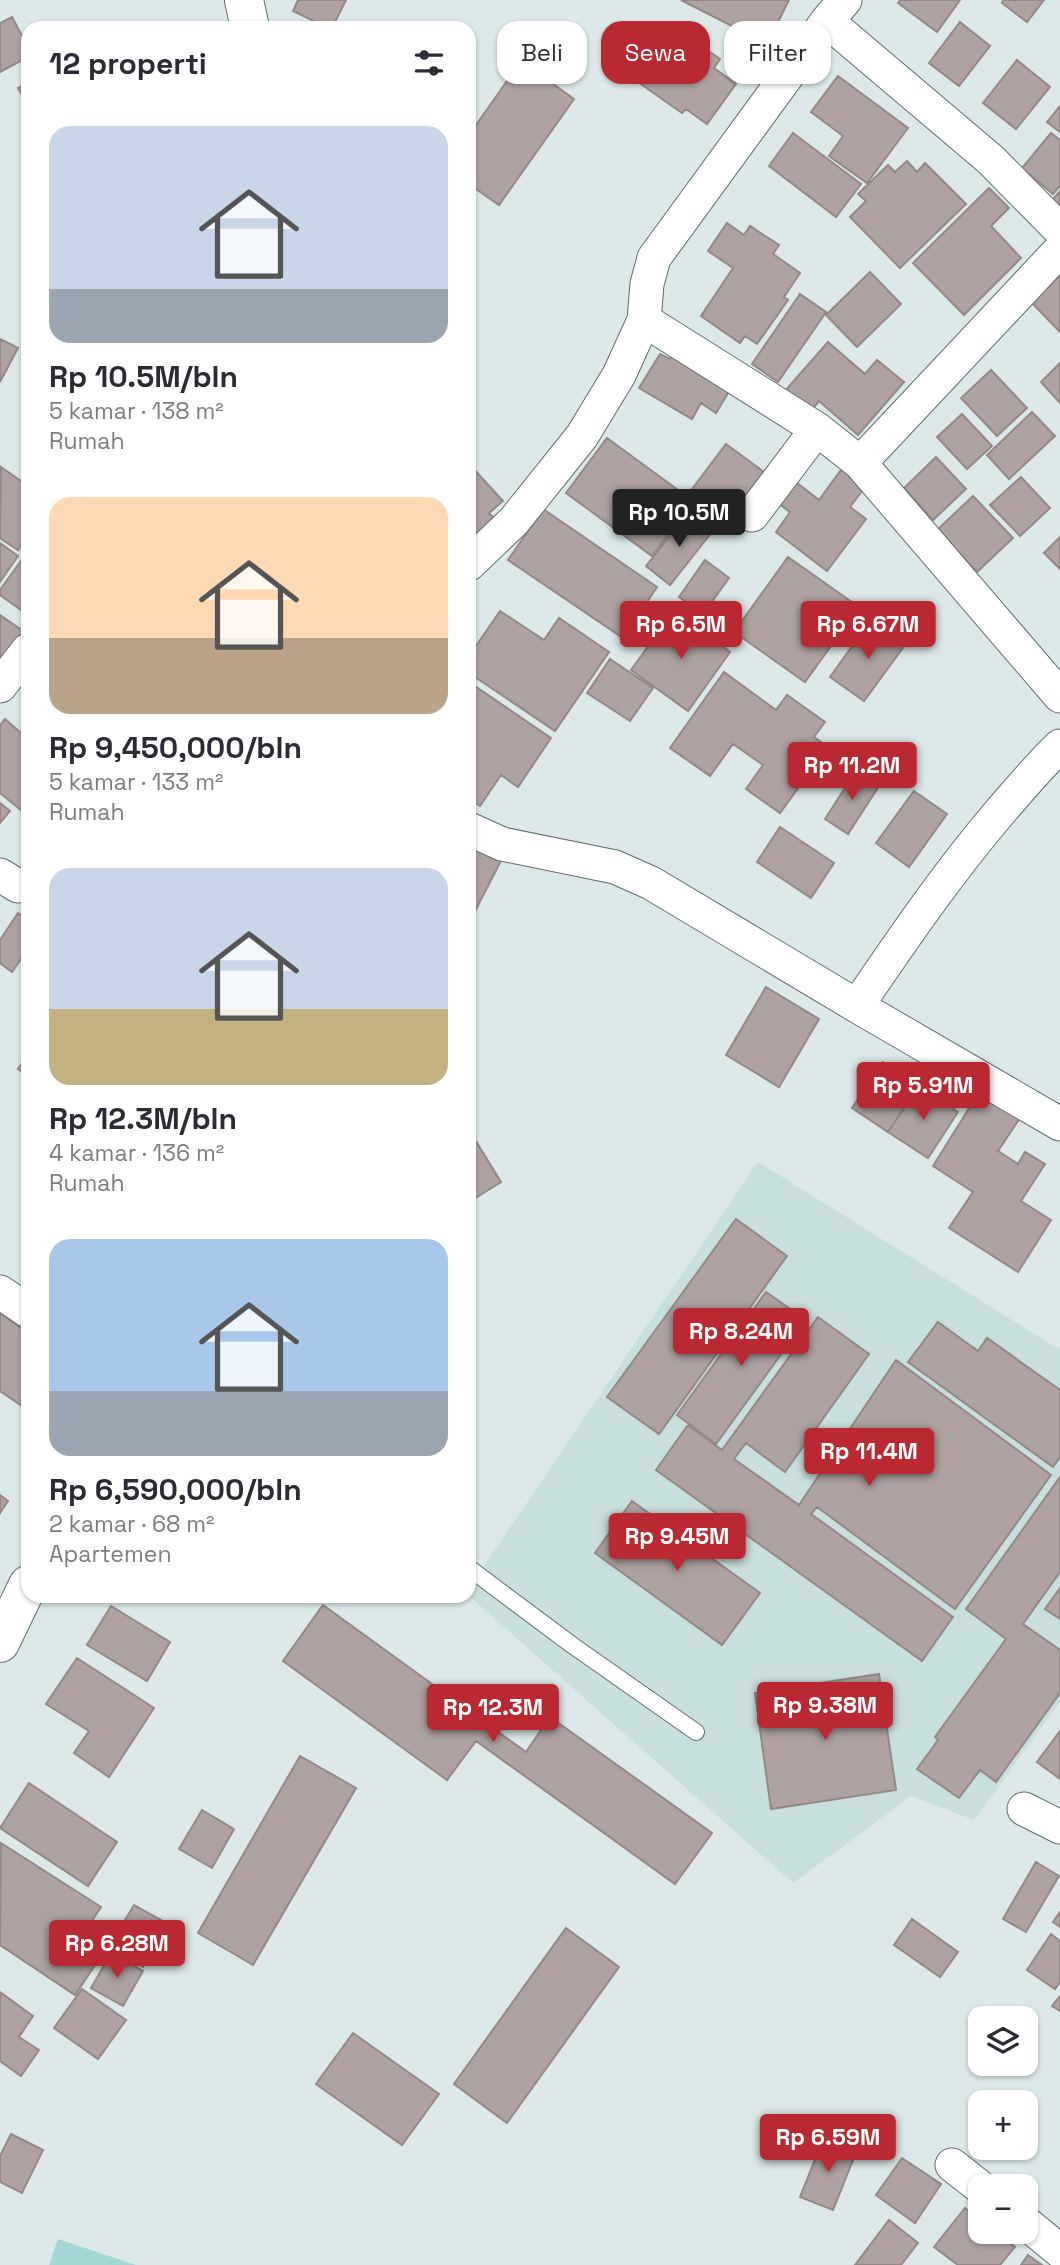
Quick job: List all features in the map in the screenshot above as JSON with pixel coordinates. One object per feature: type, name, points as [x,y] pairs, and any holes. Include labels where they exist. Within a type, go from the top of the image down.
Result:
[{"type":"street","points":[[244,0],[248,21]]},
{"type":"street","points":[[476,557],[514,521],[582,436],[619,374],[644,320],[647,284],[654,258],[836,11],[992,160],[1060,230]]},
{"type":"street","points":[[860,463],[1060,250]]},
{"type":"street","points":[[644,320],[817,429],[860,463],[1060,696]]},
{"type":"street","points":[[752,515],[817,429]]},
{"type":"street","points":[[0,687],[21,659]]},
{"type":"street","points":[[857,1006],[919,915],[981,834],[1040,764],[1060,746]]},
{"type":"street","points":[[476,833],[502,844],[615,867],[639,878],[1060,1124]]},
{"type":"street","points":[[0,1292],[21,1306]]},
{"type":"street","points":[[3,1627],[21,1597]]},
{"type":"street","points":[[1024,1809],[1060,1827]]},
{"type":"street","points":[[952,2165],[968,2178]]},
{"type":"street","points":[[1038,2233],[1060,2250]]},
{"type":"lane","points":[[476,1573],[696,1732]]},
{"type":"shaded area","points":[[758,1162],[1060,1350],[1060,1702],[974,1820],[911,1796],[793,1883],[476,1602],[476,1578]]},
{"type":"shaded area","points":[[58,2239],[136,2265],[49,2265]]},
{"type":"building","points":[[298,0],[346,0],[336,21],[314,21],[293,11]]},
{"type":"building","points":[[681,0],[789,0],[778,21],[724,22]]},
{"type":"building","points":[[900,0],[960,0],[937,32],[898,3]]},
{"type":"building","points":[[1003,0],[1044,0],[1027,22],[1002,3]]},
{"type":"building","points":[[12,17],[21,34],[21,61],[0,72],[0,23]]},
{"type":"building","points":[[960,22],[990,46],[959,86],[929,63]]},
{"type":"building","points":[[710,52],[720,59],[714,68],[724,75],[724,84],[736,84],[707,124],[686,109],[682,113],[641,84],[710,84]]},
{"type":"building","points":[[1017,60],[1050,87],[1016,129],[983,103]]},
{"type":"building","points":[[838,76],[908,128],[867,183],[829,156],[843,136],[811,112]]},
{"type":"building","points":[[505,84],[553,84],[574,99],[499,205],[476,189],[476,125]]},
{"type":"building","points":[[1060,106],[1060,132],[1047,122]]},
{"type":"building","points":[[793,133],[861,184],[836,217],[769,166]]},
{"type":"building","points":[[1051,133],[1060,140],[1060,186],[1053,194],[1022,168]]},
{"type":"building","points":[[907,161],[917,172],[925,163],[966,204],[900,268],[850,217],[866,201],[858,194],[888,165],[895,172]]},
{"type":"building","points":[[989,188],[1009,208],[991,226],[1021,258],[964,315],[913,263]]},
{"type":"building","points":[[1060,191],[1060,212],[1050,203]]},
{"type":"building","points":[[727,223],[744,235],[750,226],[779,245],[773,254],[800,273],[784,297],[788,300],[757,344],[745,336],[740,343],[701,316],[733,268],[708,251]]},
{"type":"building","points":[[870,272],[901,304],[857,347],[826,315]]},
{"type":"building","points":[[1060,275],[1060,332],[1031,302]]},
{"type":"building","points":[[800,294],[826,312],[778,382],[752,364]]},
{"type":"building","points":[[0,339],[18,348],[0,382]]},
{"type":"building","points":[[828,342],[865,374],[877,360],[904,382],[858,435],[819,401],[810,412],[785,391]]},
{"type":"building","points":[[676,349],[734,383],[716,413],[701,403],[692,419],[639,388],[660,354],[670,359]]},
{"type":"building","points":[[1060,363],[1060,403],[1041,382]]},
{"type":"building","points":[[991,370],[1027,408],[997,436],[961,398]]},
{"type":"building","points":[[1032,412],[1055,436],[1009,479],[987,455]]},
{"type":"building","points":[[962,414],[992,446],[967,469],[937,437]]},
{"type":"building","points":[[607,438],[693,501],[652,556],[566,493]]},
{"type":"building","points":[[726,444],[764,472],[728,521],[689,493]]},
{"type":"building","points":[[936,457],[966,489],[933,520],[904,488]]},
{"type":"building","points":[[844,466],[868,483],[850,507],[866,519],[827,571],[776,532],[790,512],[775,501],[792,479],[819,500]]},
{"type":"building","points":[[1,467],[21,481],[21,546],[18,550],[0,538]]},
{"type":"building","points":[[476,472],[503,501],[489,513],[498,522],[476,542]]},
{"type":"building","points":[[1021,477],[1050,508],[1020,536],[990,505]]},
{"type":"building","points":[[973,496],[1013,538],[977,572],[937,530]]},
{"type":"building","points":[[543,509],[657,587],[623,638],[508,560]]},
{"type":"building","points":[[688,513],[712,532],[670,585],[646,566]]},
{"type":"building","points":[[1060,537],[1060,569],[1044,553]]},
{"type":"building","points":[[0,543],[18,556],[0,582]]},
{"type":"building","points":[[788,557],[859,607],[805,682],[734,632]]},
{"type":"building","points":[[705,560],[729,578],[703,614],[679,597]]},
{"type":"building","points":[[21,561],[21,610],[0,595],[0,590]]},
{"type":"building","points":[[500,611],[544,640],[559,618],[609,652],[555,731],[476,678],[476,646]]},
{"type":"building","points":[[674,611],[730,652],[688,711],[631,670]]},
{"type":"building","points":[[0,615],[21,630],[21,640],[0,669]]},
{"type":"building","points":[[871,620],[905,645],[864,701],[830,677]]},
{"type":"building","points":[[610,659],[653,688],[630,721],[587,693]]},
{"type":"building","points":[[724,672],[776,710],[787,695],[825,722],[814,737],[828,747],[780,813],[746,789],[763,765],[733,744],[710,776],[670,748]]},
{"type":"building","points":[[476,687],[551,738],[518,787],[501,775],[480,806],[476,803]]},
{"type":"building","points":[[5,719],[21,733],[21,810],[0,793],[0,725]]},
{"type":"building","points":[[856,771],[879,786],[848,834],[825,819]]},
{"type":"building","points":[[914,791],[947,814],[909,867],[876,843]]},
{"type":"building","points":[[0,803],[10,811],[0,823]]},
{"type":"building","points":[[780,827],[834,863],[811,898],[757,862]]},
{"type":"building","points":[[476,834],[507,849],[476,909]]},
{"type":"building","points":[[18,913],[21,915],[21,959],[12,972],[0,963],[0,940]]},
{"type":"building","points":[[766,987],[819,1019],[779,1087],[726,1055]]},
{"type":"building","points":[[883,1062],[919,1086],[888,1132],[852,1108]]},
{"type":"building","points":[[919,1086],[958,1112],[928,1158],[888,1132]]},
{"type":"building","points":[[983,1086],[1024,1112],[998,1151],[1018,1164],[1025,1152],[1045,1164],[1021,1201],[1051,1220],[1018,1272],[949,1228],[973,1192],[933,1166]]},
{"type":"building","points":[[476,1141],[501,1182],[476,1198]]},
{"type":"building","points":[[736,1219],[787,1256],[659,1434],[607,1397]]},
{"type":"building","points":[[766,1292],[806,1320],[716,1444],[677,1415]]},
{"type":"building","points":[[0,1313],[21,1328],[21,1405],[0,1391]]},
{"type":"building","points":[[818,1317],[869,1354],[785,1472],[746,1443],[734,1459],[799,1505],[896,1360],[1051,1475],[955,1609],[817,1507],[811,1514],[953,1617],[922,1661],[656,1470],[688,1425],[722,1450]]},
{"type":"building","points":[[938,1322],[978,1351],[987,1338],[1060,1390],[1060,1457],[1053,1467],[908,1362]]},
{"type":"building","points":[[1060,1477],[1060,1572],[1023,1624],[1060,1650],[1060,1693],[996,1782],[980,1770],[959,1798],[917,1769],[938,1740],[935,1737],[1006,1639],[966,1609]]},
{"type":"building","points":[[0,1495],[8,1501],[0,1513]]},
{"type":"building","points":[[632,1501],[760,1593],[722,1645],[595,1553]]},
{"type":"building","points":[[1060,1588],[1060,1619],[1045,1609]]},
{"type":"building","points":[[323,1605],[526,1752],[550,1717],[712,1833],[675,1884],[476,1741],[447,1780],[283,1661]]},
{"type":"building","points":[[111,1606],[170,1642],[147,1681],[87,1645]]},
{"type":"building","points":[[77,1658],[154,1708],[109,1777],[74,1753],[89,1731],[46,1704]]},
{"type":"building","points":[[879,1674],[896,1790],[771,1809],[755,1693]]},
{"type":"building","points":[[1060,1731],[1060,1779],[1037,1762]]},
{"type":"building","points":[[300,1756],[356,1788],[253,1965],[198,1933]]},
{"type":"building","points":[[29,1783],[117,1842],[88,1886],[0,1828]]},
{"type":"building","points":[[202,1810],[234,1829],[212,1868],[179,1849]]},
{"type":"building","points":[[1,1843],[101,1907],[74,1948],[97,1962],[75,1995],[0,1945]]},
{"type":"building","points":[[1036,1862],[1059,1876],[1026,1932],[1003,1919]]},
{"type":"building","points":[[134,1905],[168,1924],[143,1967],[109,1947]]},
{"type":"building","points":[[1060,1912],[1060,1927],[1053,1922]]},
{"type":"building","points":[[912,1919],[958,1952],[940,1977],[894,1945]]},
{"type":"building","points":[[566,1928],[619,1967],[507,2123],[454,2084]]},
{"type":"building","points":[[1051,1934],[1060,1941],[1060,1982],[1055,1989],[1027,1970]]},
{"type":"building","points":[[111,1953],[143,1971],[123,2006],[91,1988]]},
{"type":"building","points":[[82,1989],[126,2020],[98,2059],[54,2028]]},
{"type":"building","points":[[0,1992],[33,2016],[19,2037],[39,2050],[21,2076],[0,2061]]},
{"type":"building","points":[[1060,1996],[1060,2011],[1052,2006]]},
{"type":"building","points":[[353,2033],[439,2094],[402,2145],[316,2084]]},
{"type":"building","points":[[11,2134],[43,2150],[22,2193],[0,2182],[0,2156]]},
{"type":"building","points":[[824,2137],[857,2150],[833,2210],[800,2197]]},
{"type":"building","points":[[902,2158],[941,2184],[915,2223],[876,2195]]},
{"type":"building","points":[[965,2208],[968,2210],[968,2244],[1011,2244],[1015,2247],[1000,2265],[958,2265],[934,2247]]},
{"type":"building","points":[[889,2220],[918,2243],[901,2265],[855,2265]]},
{"type":"building","points":[[1028,2255],[1042,2265],[1021,2265]]}]
